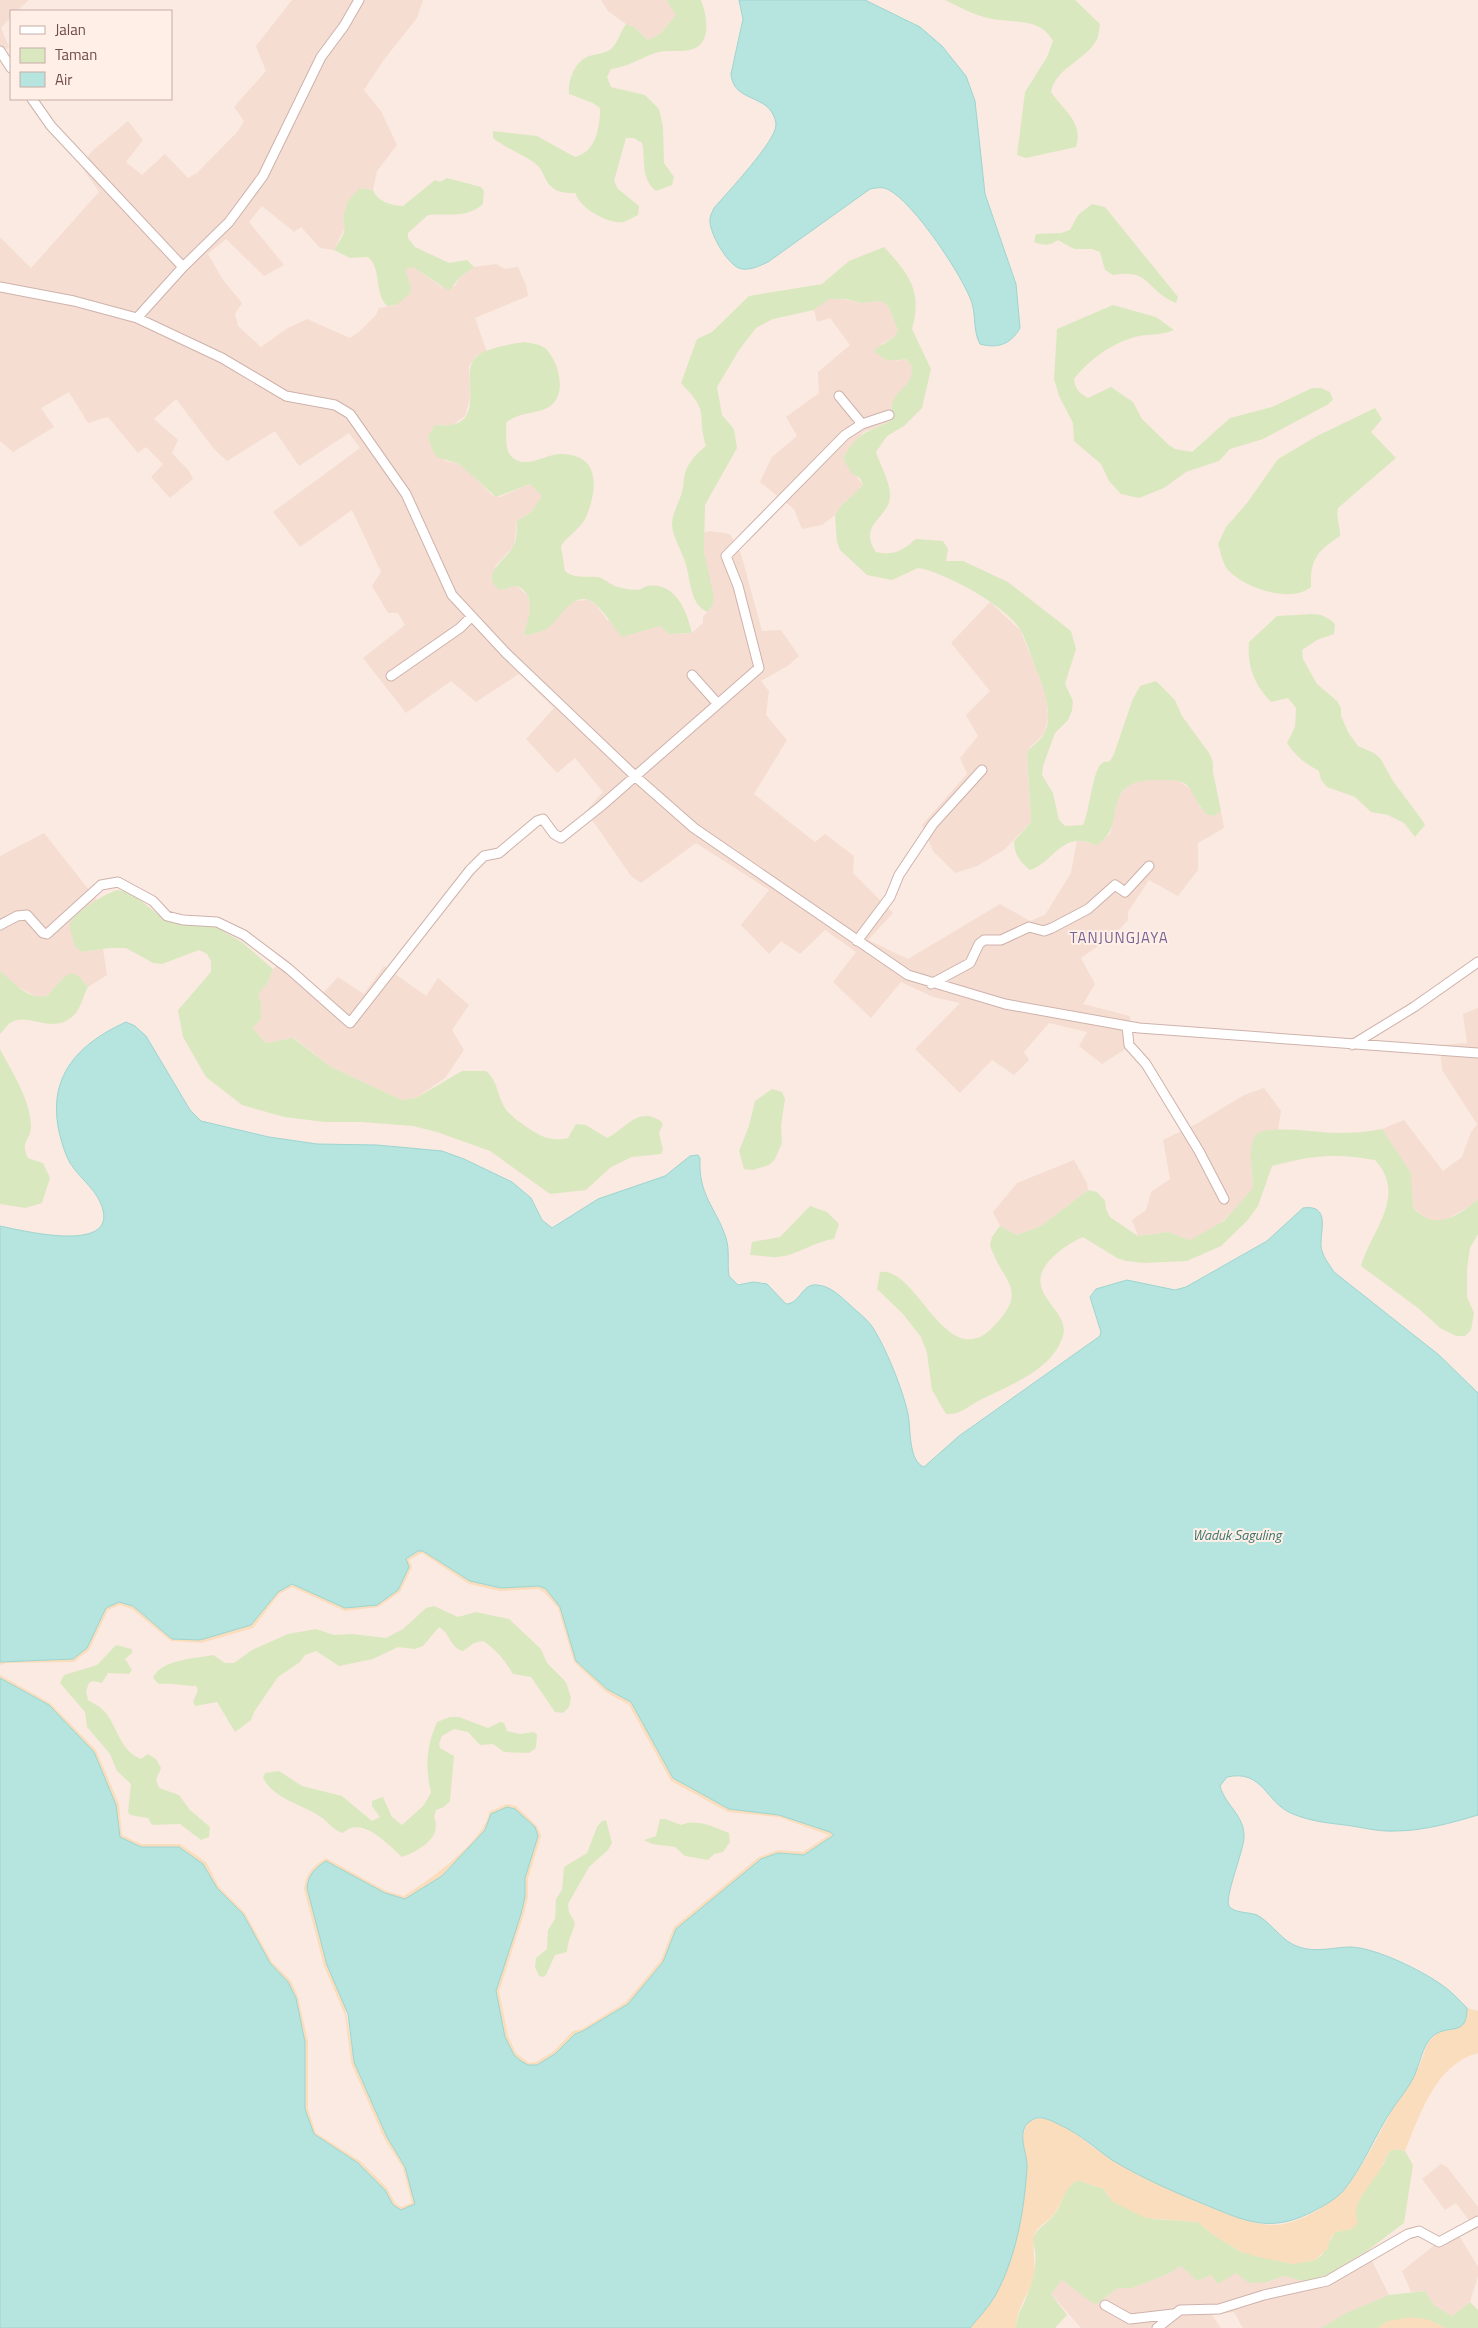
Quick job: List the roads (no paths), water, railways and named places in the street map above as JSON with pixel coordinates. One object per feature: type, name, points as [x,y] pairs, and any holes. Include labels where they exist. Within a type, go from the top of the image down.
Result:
[{"type":"street","points":[[138,318],[183,268],[229,222],[263,176],[320,57],[344,26],[359,0]]},
{"type":"street","points":[[0,51],[10,66]]},
{"type":"street","points":[[33,100],[51,126],[183,268]]},
{"type":"street","points":[[0,287],[74,301],[138,318],[222,358],[286,396],[335,405],[350,414],[406,494],[452,595],[471,617],[636,776],[694,828],[908,975],[932,984],[1005,1004],[1127,1026],[1352,1045],[1478,1053]]},
{"type":"street","points":[[839,396],[862,424]]},
{"type":"street","points":[[0,925],[17,916],[27,915],[43,933],[47,934],[102,885],[118,882],[153,901],[167,916],[183,920],[217,922],[244,935],[289,968],[350,1023],[470,870],[484,856],[499,853],[537,820],[542,819],[554,834],[561,838],[636,776],[759,668],[738,586],[726,556],[845,435],[862,424],[889,415]]},
{"type":"street","points":[[391,676],[460,628],[471,617]]},
{"type":"street","points":[[692,675],[717,703]]},
{"type":"street","points":[[857,941],[890,897],[899,874],[933,824],[982,770]]},
{"type":"street","points":[[932,984],[970,963],[979,944],[984,940],[1001,940],[1029,927],[1044,930],[1052,928],[1088,909],[1115,885],[1125,892],[1150,866]]},
{"type":"street","points":[[1352,1045],[1414,1007],[1478,962]]},
{"type":"street","points":[[1127,1026],[1129,1045],[1155,1079],[1199,1151],[1224,1199]]},
{"type":"street","points":[[1105,2305],[1118,2314],[1130,2319],[1173,2314],[1188,2308],[1219,2309],[1264,2295],[1316,2285],[1338,2276],[1408,2234],[1419,2231],[1439,2242],[1478,2221]]},
{"type":"street","points":[[1157,2328],[1173,2314]]},
{"type":"water","points":[[739,0],[865,0],[920,27],[942,46],[966,76],[975,101],[985,194],[1016,284],[1020,328],[1012,338],[1003,344],[993,346],[980,344],[976,334],[972,303],[959,276],[924,224],[899,197],[884,188],[870,189],[762,265],[742,269],[737,267],[726,256],[712,232],[710,225],[711,215],[714,208],[768,143],[776,125],[771,111],[767,107],[743,94],[732,81],[731,74],[743,19]]},
{"type":"water","name":"Waduk Saguling","points":[[126,1022],[135,1026],[146,1036],[190,1110],[201,1121],[269,1137],[317,1144],[377,1145],[442,1151],[464,1159],[512,1182],[531,1198],[542,1220],[552,1228],[598,1199],[665,1176],[690,1156],[698,1155],[700,1158],[702,1182],[708,1201],[726,1238],[729,1276],[738,1285],[753,1282],[767,1284],[786,1304],[795,1301],[804,1290],[812,1285],[822,1286],[838,1294],[866,1319],[882,1344],[893,1368],[908,1414],[911,1444],[915,1458],[924,1467],[959,1436],[1100,1336],[1101,1332],[1090,1297],[1096,1289],[1127,1280],[1175,1290],[1186,1287],[1267,1241],[1303,1208],[1317,1210],[1321,1214],[1322,1220],[1322,1250],[1334,1272],[1439,1355],[1478,1393],[1478,1815],[1416,1830],[1376,1830],[1319,1821],[1293,1814],[1276,1802],[1257,1782],[1249,1778],[1239,1776],[1227,1777],[1220,1786],[1241,1823],[1244,1837],[1229,1894],[1228,1901],[1231,1908],[1257,1915],[1287,1941],[1305,1949],[1361,1948],[1398,1961],[1442,1985],[1467,2008],[1464,2023],[1461,2026],[1440,2032],[1430,2039],[1423,2051],[1411,2082],[1343,2191],[1327,2204],[1295,2219],[1269,2223],[1245,2220],[1146,2179],[1112,2160],[1069,2129],[1043,2118],[1036,2118],[1027,2124],[1023,2136],[1027,2162],[1026,2185],[1014,2250],[995,2296],[970,2328],[0,2328],[0,1678],[49,1705],[94,1752],[116,1805],[120,1837],[141,1847],[179,1847],[203,1864],[217,1888],[243,1914],[270,1963],[288,1982],[296,1998],[305,2042],[305,2109],[314,2134],[358,2163],[385,2190],[393,2205],[401,2210],[415,2204],[405,2167],[387,2137],[354,2062],[348,2014],[327,1965],[307,1888],[313,1872],[319,1866],[326,1861],[385,1893],[405,1899],[442,1876],[485,1830],[491,1814],[507,1807],[515,1809],[535,1827],[538,1836],[525,1878],[525,1897],[521,1914],[496,1991],[505,2037],[514,2055],[528,2065],[537,2065],[555,2054],[575,2034],[628,2004],[663,1962],[676,1929],[761,1859],[778,1853],[804,1855],[834,1835],[779,1815],[729,1809],[673,1778],[631,1702],[607,1689],[576,1661],[560,1607],[546,1589],[539,1586],[501,1588],[470,1581],[423,1551],[418,1551],[406,1559],[409,1567],[398,1590],[377,1605],[345,1608],[292,1584],[278,1592],[251,1625],[200,1640],[172,1639],[133,1606],[119,1602],[106,1608],[87,1648],[73,1659],[0,1662],[0,1226],[46,1235],[84,1235],[97,1230],[104,1220],[98,1198],[74,1169],[67,1157],[60,1134],[57,1112],[58,1093],[64,1076],[73,1060],[87,1046],[105,1033]]},
{"type":"district","name":"TANJUNGJAYA","points":[[1119,938]]}]
